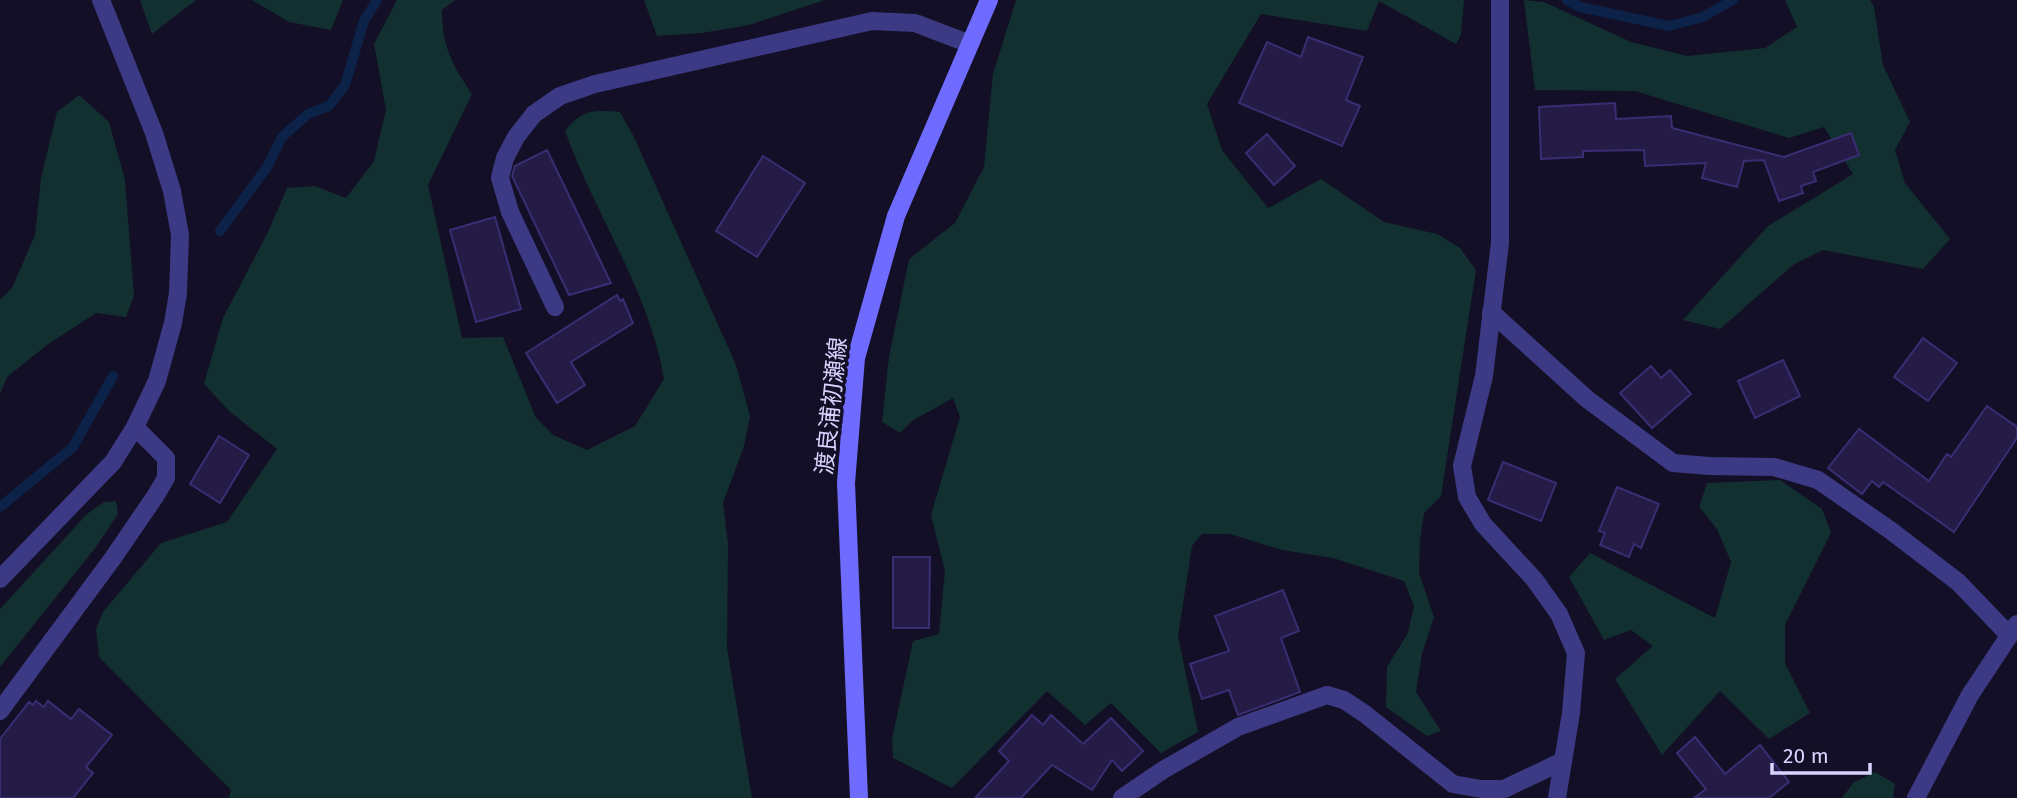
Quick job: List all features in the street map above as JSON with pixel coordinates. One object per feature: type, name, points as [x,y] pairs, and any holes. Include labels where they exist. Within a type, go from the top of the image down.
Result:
[{"type":"main road","name":"渡良浦初瀬線","points":[[859,798],[846,483],[856,358],[896,215],[989,0]]},
{"type":"street","points":[[0,579],[113,462],[135,427],[157,381],[173,323],[178,293],[180,235],[172,191],[154,133],[101,0]]},
{"type":"street","points":[[1500,0],[1500,243],[1484,376],[1462,466],[1467,497],[1483,524],[1534,579],[1559,614],[1576,653],[1571,713],[1557,798]]},
{"type":"street","points":[[555,307],[510,212],[500,177],[505,158],[516,137],[534,114],[560,96],[595,84],[872,20],[915,23],[970,44]]},
{"type":"street","points":[[1491,312],[1587,399],[1673,463],[1709,467],[1774,467],[1818,480],[1890,530],[1958,582],[2013,629],[1970,695],[1916,798]]},
{"type":"street","points":[[0,711],[113,558],[166,478],[166,458],[135,427]]},
{"type":"street","points":[[1122,798],[1163,770],[1238,727],[1327,695],[1344,700],[1366,714],[1453,784],[1481,789],[1504,789],[1563,761]]},
{"type":"green space","points":[[140,0],[196,0],[152,34]]},
{"type":"green space","points":[[252,0],[343,0],[331,30],[289,22]]},
{"type":"green space","points":[[397,0],[455,0],[442,10],[444,35],[454,64],[472,94],[428,185],[462,338],[503,337],[536,418],[553,435],[587,450],[635,426],[664,379],[657,346],[634,284],[565,131],[577,118],[589,112],[620,112],[634,137],[736,365],[750,416],[744,446],[723,503],[728,544],[727,648],[752,798],[229,798],[231,790],[99,657],[96,629],[103,612],[161,543],[227,522],[277,449],[229,411],[204,384],[223,318],[268,232],[287,188],[315,186],[346,198],[374,161],[386,110],[374,44]]},
{"type":"green space","points":[[644,0],[825,0],[749,25],[702,33],[657,36]]},
{"type":"green space","points":[[1016,0],[1464,0],[1461,34],[1456,44],[1379,1],[1367,31],[1261,14],[1207,104],[1222,150],[1268,208],[1321,179],[1384,222],[1437,234],[1460,248],[1476,270],[1441,496],[1424,513],[1420,541],[1419,573],[1434,617],[1422,654],[1416,692],[1441,731],[1427,736],[1386,707],[1387,667],[1408,633],[1414,606],[1404,581],[1333,558],[1282,550],[1230,534],[1202,534],[1192,546],[1178,636],[1198,732],[1161,753],[1111,703],[1085,725],[1047,691],[952,788],[893,758],[892,739],[913,641],[939,634],[945,571],[931,515],[960,417],[953,398],[912,421],[900,433],[882,422],[889,357],[909,259],[955,223],[984,167],[993,74]]},
{"type":"green space","points":[[1524,0],[1544,2],[1631,42],[1687,56],[1765,48],[1797,27],[1785,0],[1870,0],[1874,7],[1883,65],[1910,122],[1895,150],[1905,183],[1950,239],[1923,269],[1823,250],[1793,265],[1720,329],[1683,320],[1768,226],[1853,174],[1824,127],[1789,138],[1635,91],[1535,90]]},
{"type":"green space","points":[[79,95],[109,122],[125,180],[134,296],[126,317],[96,313],[47,345],[7,377],[0,394],[0,300],[12,288],[35,235],[41,178],[57,112]]},
{"type":"green space","points":[[1780,480],[1822,509],[1831,533],[1785,625],[1785,663],[1810,713],[1769,739],[1720,691],[1662,755],[1615,679],[1653,646],[1631,630],[1604,640],[1569,577],[1590,553],[1715,618],[1731,562],[1717,529],[1699,507],[1707,483]]},
{"type":"green space","points":[[116,501],[118,514],[96,547],[0,667],[0,609],[87,514],[104,502]]},
{"type":"green space","points":[[1875,772],[1895,784],[1893,798],[1842,798],[1853,783]]},
{"type":"building","points":[[1308,37],[1363,57],[1346,100],[1360,106],[1342,146],[1239,103],[1267,42],[1301,57]]},
{"type":"building","points":[[1615,103],[1616,119],[1671,116],[1672,128],[1784,157],[1851,133],[1859,155],[1813,172],[1816,181],[1801,186],[1803,193],[1779,201],[1764,160],[1744,161],[1737,187],[1702,178],[1706,163],[1645,166],[1644,150],[1583,151],[1583,157],[1541,159],[1539,107]]},
{"type":"building","points":[[1267,134],[1295,166],[1274,185],[1246,153]]},
{"type":"building","points":[[547,150],[611,283],[569,295],[512,176],[515,166]]},
{"type":"building","points":[[763,156],[805,183],[757,257],[716,231]]},
{"type":"building","points":[[495,217],[521,309],[476,322],[450,230]]},
{"type":"building","points":[[617,295],[620,301],[623,299],[633,323],[571,362],[585,385],[557,403],[526,353]]},
{"type":"building","points":[[1923,338],[1957,363],[1928,401],[1894,377]]},
{"type":"building","points":[[1783,360],[1800,396],[1755,418],[1738,381]]},
{"type":"building","points":[[1651,366],[1661,378],[1670,370],[1691,394],[1652,428],[1620,393]]},
{"type":"building","points":[[1987,406],[2017,427],[2017,438],[1954,532],[1883,482],[1879,487],[1872,481],[1862,494],[1828,468],[1859,429],[1929,481],[1947,454],[1951,457]]},
{"type":"building","points":[[219,436],[249,455],[220,503],[190,484]]},
{"type":"building","points":[[1503,462],[1556,483],[1541,521],[1488,500]]},
{"type":"building","points":[[1617,487],[1659,504],[1641,548],[1634,544],[1629,557],[1600,545],[1605,533],[1599,531]]},
{"type":"building","points":[[893,557],[930,557],[929,628],[893,628]]},
{"type":"building","points":[[1283,590],[1299,631],[1281,638],[1300,692],[1238,715],[1229,690],[1202,699],[1190,664],[1229,651],[1215,616]]},
{"type":"building","points":[[36,701],[44,707],[48,701],[71,719],[79,709],[112,735],[86,767],[93,773],[73,798],[0,798],[0,739],[29,702],[33,705]]},
{"type":"building","points":[[1032,715],[1043,725],[1051,715],[1083,744],[1111,718],[1143,751],[1122,771],[1112,760],[1092,790],[1052,765],[1021,798],[975,798],[1009,761],[999,751]]},
{"type":"building","points":[[1695,737],[1725,774],[1760,745],[1789,782],[1769,798],[1694,798],[1706,789],[1677,753]]},
{"type":"waterway","points":[[220,231],[267,167],[282,137],[308,114],[329,106],[345,85],[364,21],[377,0]]},
{"type":"waterway","points":[[1567,0],[1580,7],[1669,26],[1703,17],[1733,0]]},
{"type":"waterway","points":[[0,507],[73,447],[113,376]]}]
